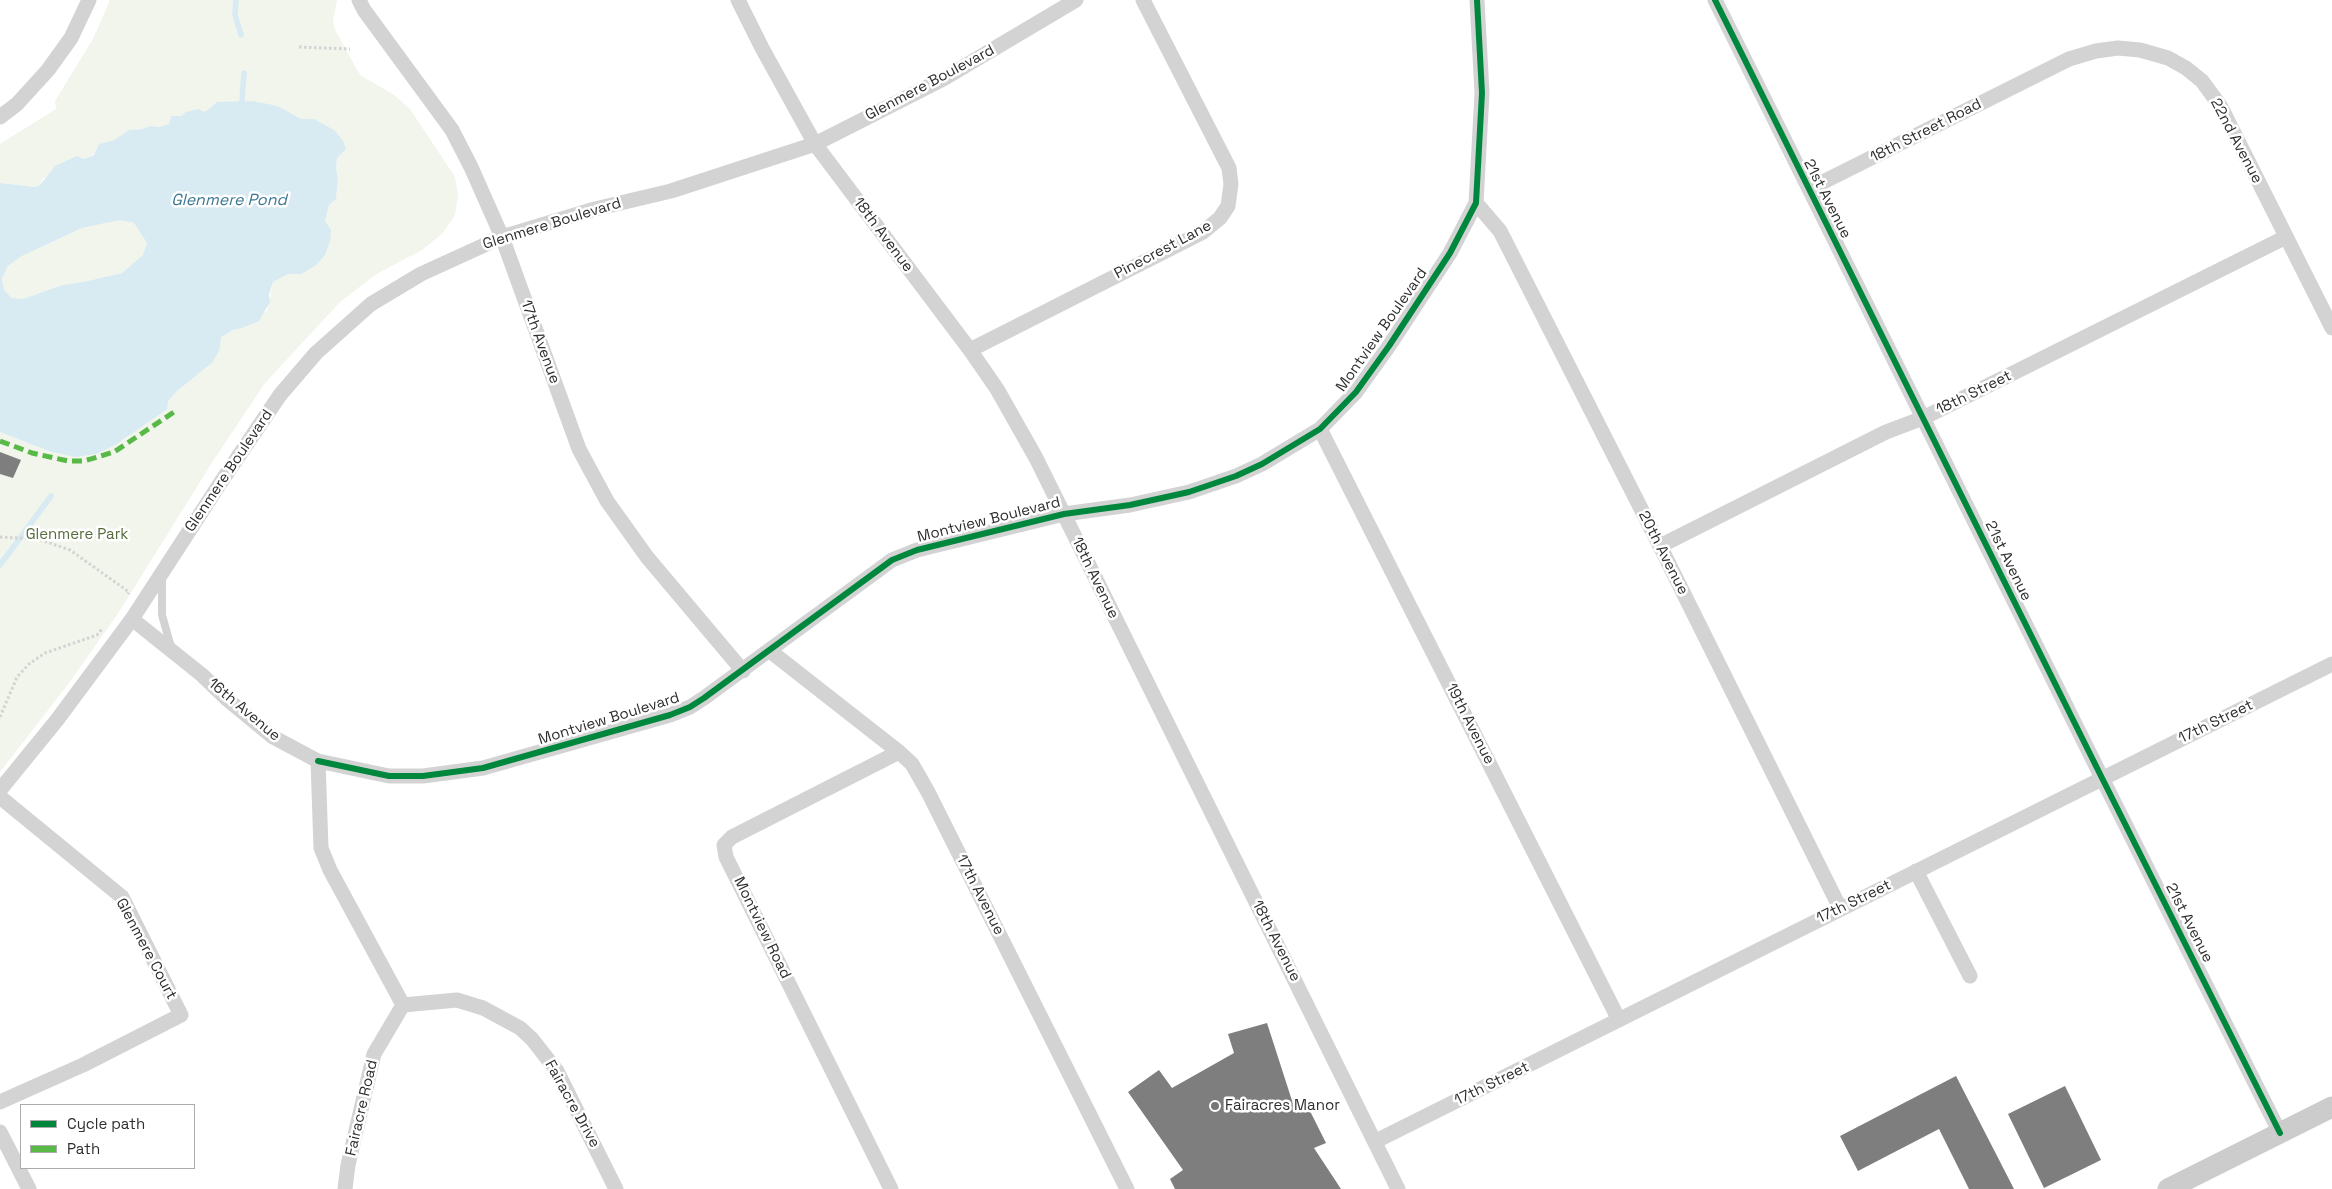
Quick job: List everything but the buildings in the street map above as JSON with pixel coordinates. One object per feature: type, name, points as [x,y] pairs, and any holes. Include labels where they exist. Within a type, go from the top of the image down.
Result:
[{"type":"main road","points":[[2168,1189],[2332,1107]]},
{"type":"street","points":[[0,117],[17,104],[48,70],[71,38],[89,0]]},
{"type":"street","name":"17th Avenue","points":[[359,0],[364,10],[452,130],[502,237],[579,449],[608,501],[647,557],[743,670]]},
{"type":"street","name":"18th Avenue","points":[[738,0],[815,144],[970,350],[997,390],[1036,458],[1398,1189]]},
{"type":"street","name":"Glenmere Boulevard","points":[[0,790],[57,720],[132,619],[280,395],[316,353],[370,304],[420,274],[502,237],[595,208],[671,191],[815,144],[942,79],[1076,0]]},
{"type":"street","name":"Pinecrest Lane","points":[[970,350],[1203,232],[1220,218],[1228,206],[1231,184],[1229,168],[1144,0]]},
{"type":"street","name":"Montview Boulevard","points":[[318,761],[389,776],[423,776],[483,768],[670,715],[690,707],[743,670],[843,594],[892,560],[917,550],[1064,514],[1130,505],[1208,486],[1262,464],[1320,429],[1356,392],[1389,346],[1450,253],[1476,203],[1482,93],[1476,0]]},
{"type":"street","name":"21st Avenue","points":[[1715,0],[2280,1132]]},
{"type":"street","name":"22nd Avenue","points":[[2044,72],[2069,60],[2096,51],[2118,48],[2149,52],[2168,58],[2186,68],[2202,81],[2221,107],[2332,328]]},
{"type":"street","name":"18th Street Road","points":[[1809,189],[2044,72]]},
{"type":"street","name":"20th Avenue","points":[[1476,203],[1500,231],[1660,546],[1840,908]]},
{"type":"street","name":"18th Street","points":[[1660,546],[1886,432],[1923,418],[2286,237]]},
{"type":"street","name":"19th Avenue","points":[[1320,429],[1619,1020]]},
{"type":"street","name":"16th Avenue","points":[[132,619],[172,649],[273,737],[318,761]]},
{"type":"street","name":"17th Avenue","points":[[770,651],[912,764],[928,792],[1127,1189]]},
{"type":"street","name":"17th Street","points":[[1376,1142],[1840,908],[2332,664]]},
{"type":"street","name":"Montview Road","points":[[891,1189],[726,857],[724,845],[732,837],[899,752]]},
{"type":"street","points":[[318,761],[322,848],[330,870],[403,1005]]},
{"type":"street","name":"Glenmere Court","points":[[0,797],[122,896],[180,1015],[83,1064],[0,1102]]},
{"type":"street","points":[[1916,871],[1970,976]]},
{"type":"street","name":"Fairacre Drive","points":[[403,1005],[457,1000],[483,1008],[520,1028],[532,1039],[557,1071],[616,1189]]},
{"type":"street","name":"Fairacre Road","points":[[345,1189],[348,1165],[374,1054],[403,1005]]},
{"type":"street","points":[[0,1132],[29,1189]]},
{"type":"lane","points":[[162,574],[162,615],[172,649]]},
{"type":"path","points":[[298,47],[350,49]]},
{"type":"path","points":[[0,536],[38,539],[70,550],[129,592],[124,600]]},
{"type":"path","points":[[0,717],[17,677],[29,664],[45,653],[97,635],[108,622]]},
{"type":"green space","name":"Glenmere Park","points":[[110,0],[337,0],[333,21],[335,30],[360,75],[394,95],[410,109],[455,177],[458,195],[455,215],[443,233],[422,250],[378,273],[341,301],[265,383],[213,461],[119,612],[69,683],[0,772],[0,432],[49,451],[117,444],[127,438],[177,391],[213,362],[220,349],[221,337],[233,330],[242,328],[267,311],[273,282],[288,274],[301,274],[331,231],[325,221],[329,205],[336,199],[337,158],[314,119],[301,119],[278,106],[230,102],[217,102],[205,112],[186,112],[181,116],[171,116],[169,124],[159,127],[151,126],[129,130],[114,140],[99,144],[94,154],[83,159],[77,156],[69,160],[43,179],[40,185],[35,187],[0,183],[0,144],[56,109],[55,101],[93,39]]},
{"type":"green space","points":[[120,220],[134,223],[147,243],[143,255],[122,273],[62,285],[23,299],[12,298],[4,290],[2,279],[8,266],[22,256],[82,228]]},
{"type":"water","name":"Glenmere Pond","points":[[252,101],[278,106],[301,119],[314,119],[334,130],[343,141],[346,149],[337,158],[336,199],[329,205],[325,221],[331,230],[330,241],[325,255],[316,265],[301,274],[288,274],[273,282],[269,295],[270,302],[259,321],[233,330],[221,337],[220,349],[213,362],[177,391],[168,401],[167,409],[117,444],[96,454],[75,457],[49,451],[0,432],[0,183],[35,187],[40,185],[55,166],[77,156],[83,159],[94,155],[99,144],[114,140],[129,130],[169,124],[171,116],[181,116],[186,112],[198,109],[205,112],[217,102]],"holes":[[[120,220],[134,223],[147,243],[143,255],[122,273],[62,285],[23,299],[12,298],[4,290],[2,279],[8,266],[22,256],[82,228]]]},
{"type":"waterway","points":[[236,0],[235,15],[241,35]]},
{"type":"waterway","points":[[242,101],[244,73]]},
{"type":"waterway","points":[[0,565],[51,496]]},
{"type":"marked path","points":[[0,441],[32,453],[68,461],[84,461],[114,452],[177,410]]},
{"type":"cycle path","points":[[318,761],[389,776],[423,776],[483,768],[670,715],[690,707],[704,698],[892,560],[917,550],[1064,514],[1130,505],[1189,492],[1236,476],[1262,464],[1320,429],[1356,392],[1389,346],[1450,253],[1476,203],[1482,93],[1477,0]]},
{"type":"cycle path","points":[[1715,0],[2280,1133]]},
{"type":"place","name":"Fairacres Manor","points":[[1215,1106]]}]
